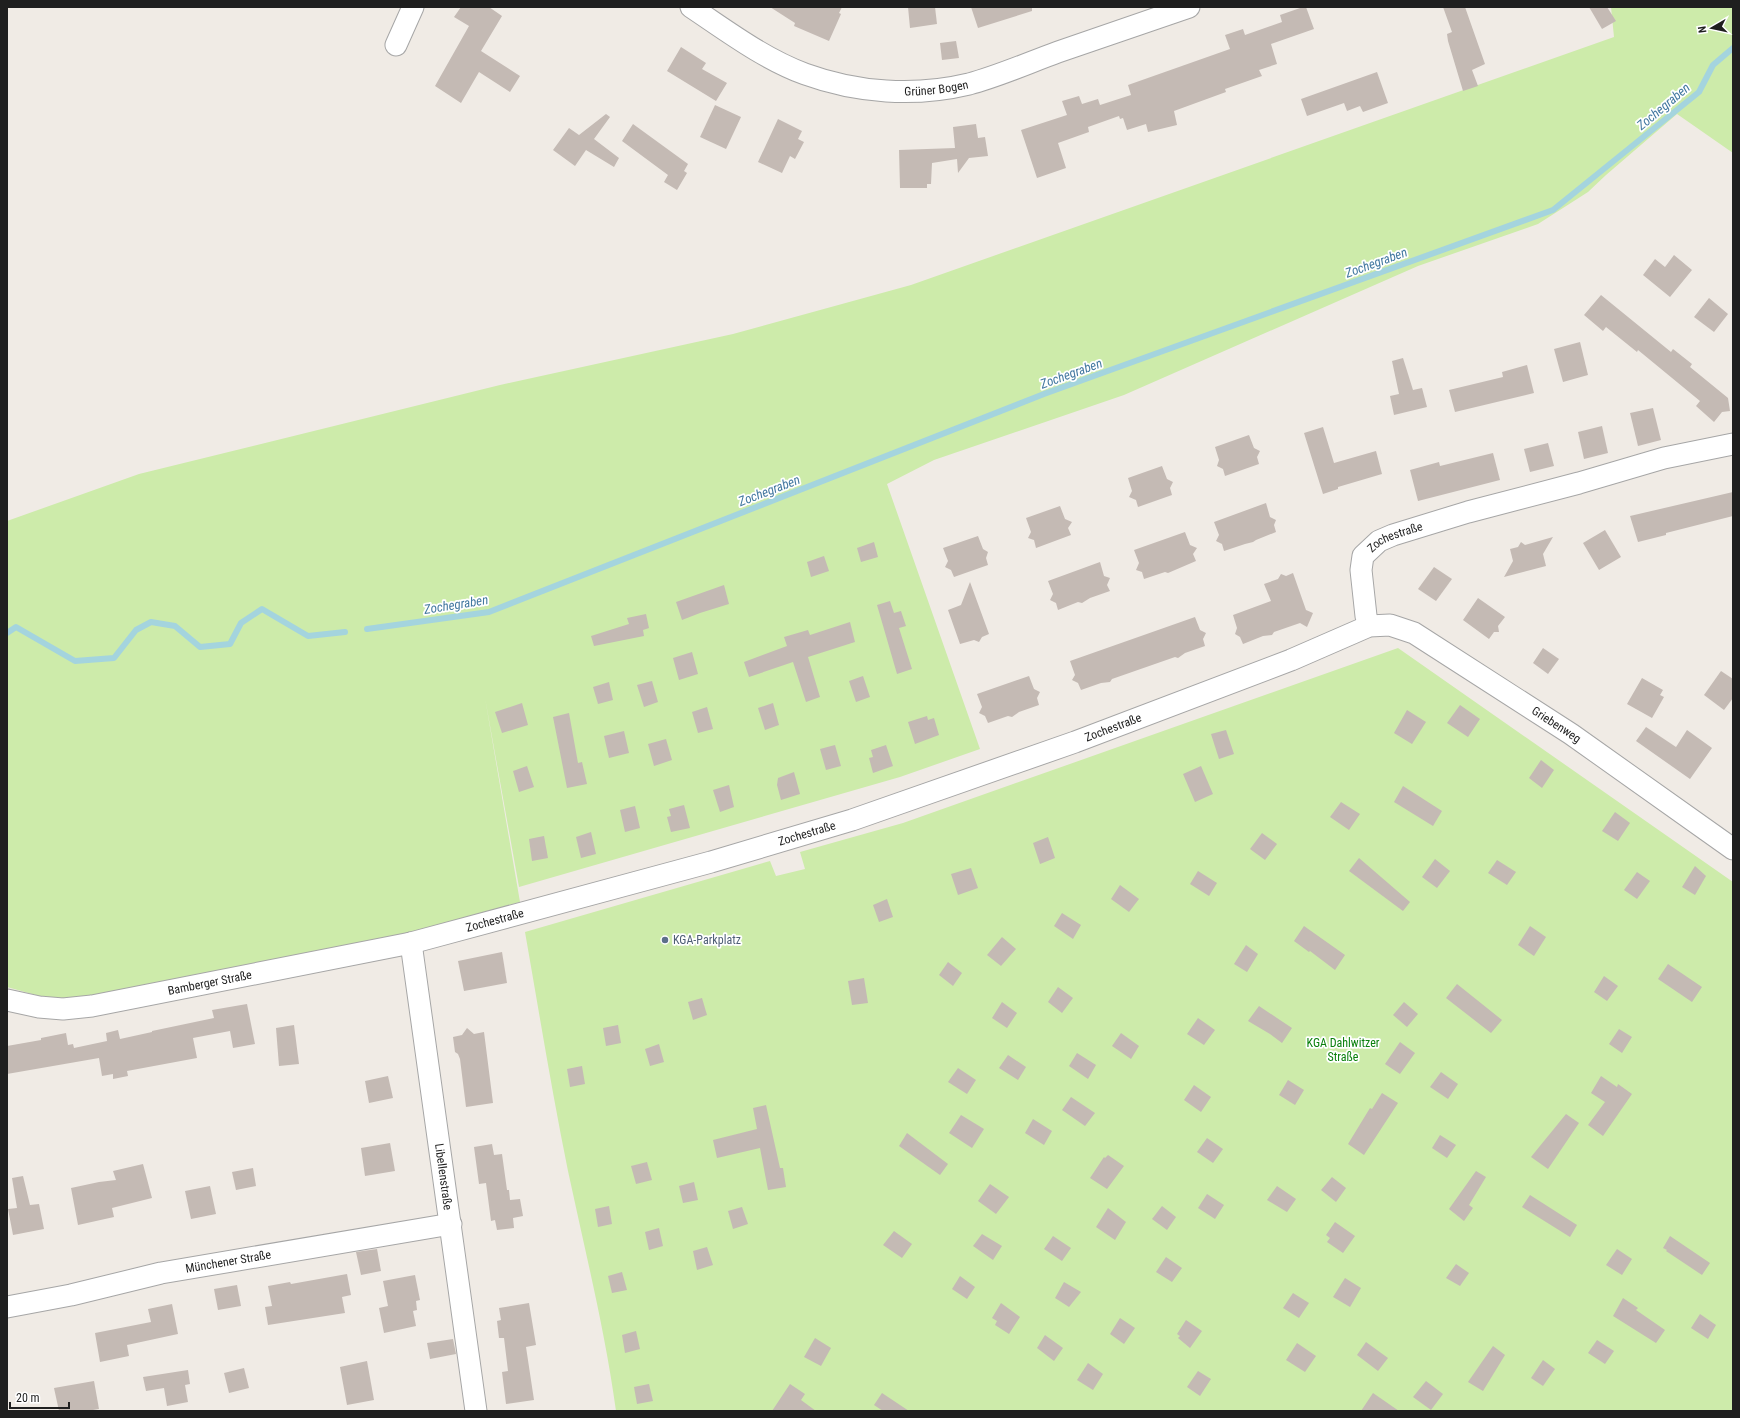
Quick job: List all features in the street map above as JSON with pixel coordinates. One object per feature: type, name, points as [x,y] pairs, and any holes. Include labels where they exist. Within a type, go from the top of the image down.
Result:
[{"type":"street","points":[[396,45],[413,7]]},
{"type":"street","name":"Grüner Bogen","points":[[691,7],[779,63],[805,74],[854,88],[898,92],[923,91],[970,84],[1189,7]]},
{"type":"street","name":"Zochestraße","points":[[411,944],[711,862],[852,820],[1074,742],[1283,663],[1369,626],[1366,616],[1361,570],[1363,556],[1379,541],[1393,535],[1468,512],[1579,483],[1664,458],[1733,444]]},
{"type":"street","name":"Griebenweg","points":[[1369,626],[1390,625],[1414,633],[1571,734],[1733,849]]},
{"type":"street","name":"Bamberger Straße","points":[[7,1000],[39,1007],[63,1009],[92,1006],[411,944]]},
{"type":"street","name":"Libellenstraße","points":[[411,944],[476,1411]]},
{"type":"street","name":"Münchener Straße","points":[[7,1307],[71,1295],[161,1272],[451,1224]]},
{"type":"green space","points":[[1611,7],[1733,7],[1733,153],[1677,114],[1588,192],[1538,224],[1418,266],[1124,395],[934,460],[887,484],[980,749],[900,777],[519,887],[485,698],[520,902],[416,933],[61,1002],[7,987],[7,521],[139,474],[500,385],[733,334],[911,285],[1614,37]]},
{"type":"green space","name":"KGA Dahlwitzer Straße","points":[[1398,648],[1733,882],[1733,1411],[616,1411],[600,1321],[562,1141],[525,932],[770,861],[776,876],[805,869],[800,852],[903,823]]},
{"type":"building","points":[[461,7],[489,7],[502,16],[481,51],[520,76],[510,92],[479,72],[461,103],[435,86],[469,26],[454,17]]},
{"type":"building","points":[[770,7],[842,7],[839,13],[841,14],[829,41],[794,26],[795,23]]},
{"type":"building","points":[[908,7],[935,7],[937,24],[910,28]]},
{"type":"building","points":[[971,7],[1032,7],[1032,11],[978,28]]},
{"type":"building","points":[[1306,7],[1314,29],[1271,44],[1277,64],[1259,70],[1262,76],[1225,89],[1226,92],[1174,111],[1177,125],[1148,132],[1146,124],[1127,130],[1123,118],[1120,119],[1119,116],[1088,127],[1089,132],[1058,143],[1066,168],[1037,178],[1021,130],[1067,115],[1062,101],[1079,96],[1082,104],[1098,99],[1100,105],[1131,95],[1128,85],[1230,49],[1225,35],[1243,29],[1245,35],[1282,22],[1280,15]]},
{"type":"building","points":[[1443,7],[1465,7],[1485,64],[1472,70],[1478,86],[1463,91],[1448,41],[1447,34],[1452,32]]},
{"type":"building","points":[[1589,7],[1607,7],[1616,21],[1602,29]]},
{"type":"building","points":[[956,41],[959,58],[942,60],[940,43]]},
{"type":"building","points":[[681,47],[706,63],[702,69],[727,83],[716,101],[667,71]]},
{"type":"building","points":[[1377,72],[1388,103],[1363,112],[1360,106],[1347,111],[1344,103],[1307,116],[1301,99]]},
{"type":"building","points":[[715,105],[741,117],[726,149],[700,137]]},
{"type":"building","points":[[606,114],[610,117],[594,139],[619,158],[614,167],[586,150],[575,166],[553,150],[569,128],[579,135]]},
{"type":"building","points":[[778,119],[802,131],[798,139],[804,142],[795,159],[790,156],[782,173],[758,162]]},
{"type":"building","points":[[633,124],[688,164],[684,171],[687,173],[677,190],[664,182],[668,175],[622,141]]},
{"type":"building","points":[[976,124],[978,138],[985,137],[988,156],[969,158],[958,173],[957,159],[932,163],[931,184],[927,184],[927,188],[900,188],[899,150],[955,148],[953,127]]},
{"type":"building","points":[[1674,255],[1692,270],[1670,297],[1643,275],[1655,259],[1665,267]]},
{"type":"building","points":[[1601,295],[1671,352],[1673,349],[1692,364],[1690,367],[1728,398],[1730,411],[1722,412],[1714,422],[1696,406],[1700,401],[1638,350],[1637,352],[1606,327],[1603,331],[1584,315]]},
{"type":"building","points":[[1709,298],[1728,314],[1714,332],[1694,317]]},
{"type":"building","points":[[1580,342],[1588,375],[1563,382],[1554,349]]},
{"type":"building","points":[[1403,358],[1413,390],[1422,388],[1427,407],[1394,415],[1390,396],[1399,394],[1392,361]]},
{"type":"building","points":[[1527,365],[1534,393],[1455,412],[1449,390],[1503,377],[1502,372]]},
{"type":"building","points":[[1653,408],[1661,440],[1638,446],[1630,413]]},
{"type":"building","points":[[1602,426],[1608,453],[1584,459],[1578,432]]},
{"type":"building","points":[[1323,427],[1334,463],[1376,451],[1382,474],[1338,487],[1338,489],[1323,494],[1304,433]]},
{"type":"building","points":[[1249,435],[1254,448],[1260,451],[1257,457],[1259,464],[1225,476],[1223,469],[1217,466],[1219,460],[1215,447]]},
{"type":"building","points":[[1548,443],[1554,466],[1530,472],[1524,449]]},
{"type":"building","points":[[1493,453],[1500,480],[1418,501],[1410,470],[1439,462],[1440,466]]},
{"type":"building","points":[[1162,466],[1167,479],[1173,482],[1170,488],[1172,495],[1138,507],[1136,500],[1129,497],[1132,491],[1128,478]]},
{"type":"building","points":[[1733,492],[1733,516],[1666,533],[1666,535],[1638,542],[1630,516]]},
{"type":"building","points":[[1266,503],[1270,517],[1276,520],[1274,525],[1276,532],[1253,542],[1224,551],[1222,544],[1216,541],[1219,535],[1214,522]]},
{"type":"building","points":[[1060,506],[1065,519],[1072,522],[1068,528],[1071,535],[1036,548],[1034,540],[1028,538],[1031,532],[1026,518]]},
{"type":"building","points":[[1605,530],[1621,557],[1599,570],[1583,543]]},
{"type":"building","points":[[1185,532],[1190,545],[1197,548],[1193,554],[1196,561],[1168,573],[1165,572],[1144,579],[1142,572],[1136,570],[1139,563],[1134,550]]},
{"type":"building","points":[[978,536],[983,549],[988,552],[986,558],[988,565],[954,577],[951,570],[945,567],[948,561],[943,548]]},
{"type":"building","points":[[1553,537],[1543,554],[1546,566],[1504,577],[1513,561],[1510,549],[1518,547],[1521,542],[1525,545]]},
{"type":"building","points":[[874,542],[878,557],[861,562],[857,548]]},
{"type":"building","points":[[824,556],[829,571],[811,577],[807,562]]},
{"type":"building","points":[[1100,562],[1104,576],[1110,578],[1107,585],[1110,591],[1090,598],[1082,603],[1078,602],[1058,610],[1056,603],[1050,600],[1053,594],[1048,581]]},
{"type":"building","points":[[1434,567],[1452,579],[1436,601],[1418,589]]},
{"type":"building","points":[[1293,573],[1306,610],[1313,613],[1307,627],[1300,623],[1274,632],[1272,635],[1263,636],[1243,644],[1240,637],[1235,634],[1237,628],[1233,615],[1271,601],[1264,584],[1278,579],[1281,574],[1286,576]]},
{"type":"building","points":[[970,582],[989,634],[982,637],[979,642],[974,640],[960,644],[948,610],[961,605]]},
{"type":"building","points":[[724,585],[729,604],[682,620],[676,602]]},
{"type":"building","points":[[1478,598],[1505,617],[1498,626],[1499,632],[1494,632],[1489,639],[1463,620]]},
{"type":"building","points":[[890,601],[894,613],[901,611],[906,626],[899,628],[912,669],[897,674],[877,605]]},
{"type":"building","points":[[646,614],[649,628],[643,630],[644,636],[594,646],[591,636],[629,624],[627,618]]},
{"type":"building","points":[[1195,617],[1200,630],[1206,633],[1203,639],[1205,646],[1185,653],[1178,658],[1175,657],[1112,679],[1110,682],[1101,683],[1081,690],[1078,683],[1072,680],[1075,675],[1070,661]]},
{"type":"building","points":[[850,622],[855,642],[808,657],[820,697],[806,702],[793,662],[749,677],[744,662],[787,646],[784,637],[808,630],[810,635]]},
{"type":"building","points":[[1543,648],[1559,659],[1548,674],[1533,663]]},
{"type":"building","points":[[692,652],[698,674],[679,680],[673,658]]},
{"type":"building","points":[[1721,671],[1733,679],[1733,698],[1724,710],[1704,695]]},
{"type":"building","points":[[863,676],[870,697],[856,702],[849,681]]},
{"type":"building","points":[[1029,676],[1034,689],[1040,692],[1037,698],[1039,705],[1019,712],[1012,717],[1008,716],[988,723],[985,716],[979,713],[982,707],[977,694]]},
{"type":"building","points":[[1642,678],[1663,690],[1660,695],[1664,697],[1652,718],[1627,704]]},
{"type":"building","points":[[652,681],[658,702],[644,707],[637,685]]},
{"type":"building","points":[[609,682],[613,700],[598,704],[593,687]]},
{"type":"building","points":[[522,703],[528,725],[502,733],[495,712]]},
{"type":"building","points":[[773,703],[779,725],[765,730],[758,708]]},
{"type":"building","points":[[1460,705],[1480,719],[1468,737],[1447,723]]},
{"type":"building","points":[[707,707],[713,729],[698,733],[692,712]]},
{"type":"building","points":[[1407,710],[1426,722],[1412,744],[1394,733]]},
{"type":"building","points":[[569,713],[578,763],[582,762],[587,784],[567,788],[553,717]]},
{"type":"building","points":[[927,716],[928,720],[934,718],[939,735],[915,744],[908,722]]},
{"type":"building","points":[[1646,727],[1676,747],[1687,730],[1712,748],[1690,779],[1636,741]]},
{"type":"building","points":[[1226,730],[1234,754],[1219,759],[1211,734]]},
{"type":"building","points":[[624,731],[629,753],[609,758],[604,736]]},
{"type":"building","points":[[666,739],[672,760],[654,766],[648,744]]},
{"type":"building","points":[[835,745],[841,766],[826,770],[820,749]]},
{"type":"building","points":[[886,745],[893,766],[873,773],[869,758],[873,757],[871,750]]},
{"type":"building","points":[[1541,760],[1554,770],[1542,788],[1529,778]]},
{"type":"building","points":[[527,766],[534,787],[519,792],[513,771]]},
{"type":"building","points":[[1201,766],[1213,794],[1195,802],[1183,774]]},
{"type":"building","points":[[794,772],[800,794],[781,800],[777,785],[778,778]]},
{"type":"building","points":[[729,785],[734,807],[720,812],[713,790]]},
{"type":"building","points":[[1403,786],[1442,811],[1433,826],[1394,802]]},
{"type":"building","points":[[1341,802],[1360,814],[1349,830],[1330,817]]},
{"type":"building","points":[[684,805],[690,828],[671,832],[667,817],[671,816],[669,809]]},
{"type":"building","points":[[635,806],[640,828],[625,832],[620,810]]},
{"type":"building","points":[[1615,812],[1630,823],[1618,841],[1602,831]]},
{"type":"building","points":[[591,832],[596,854],[581,858],[576,837]]},
{"type":"building","points":[[1262,833],[1277,844],[1265,860],[1250,849]]},
{"type":"building","points":[[544,836],[548,858],[532,861],[529,839]]},
{"type":"building","points":[[1048,837],[1055,858],[1040,864],[1033,843]]},
{"type":"building","points":[[1359,858],[1410,902],[1403,911],[1349,871]]},
{"type":"building","points":[[1435,859],[1450,871],[1437,888],[1422,877]]},
{"type":"building","points":[[1497,860],[1516,872],[1507,885],[1488,873]]},
{"type":"building","points":[[1695,866],[1706,876],[1695,895],[1682,887]]},
{"type":"building","points":[[971,868],[978,888],[958,895],[951,874]]},
{"type":"building","points":[[1198,871],[1217,883],[1209,896],[1190,884]]},
{"type":"building","points":[[1637,872],[1650,881],[1637,899],[1624,890]]},
{"type":"building","points":[[1120,885],[1139,899],[1129,912],[1111,899]]},
{"type":"building","points":[[887,899],[893,917],[879,922],[873,905]]},
{"type":"building","points":[[1062,913],[1081,925],[1073,939],[1054,926]]},
{"type":"building","points":[[1304,926],[1345,955],[1335,970],[1294,941]]},
{"type":"building","points":[[1530,926],[1546,937],[1534,956],[1518,945]]},
{"type":"building","points":[[1002,937],[1016,949],[1001,966],[987,955]]},
{"type":"building","points":[[1246,945],[1258,954],[1247,972],[1234,964]]},
{"type":"building","points":[[502,952],[507,983],[464,991],[458,961]]},
{"type":"building","points":[[948,962],[962,973],[953,986],[939,975]]},
{"type":"building","points":[[1668,964],[1702,987],[1692,1002],[1658,979]]},
{"type":"building","points":[[1604,976],[1618,986],[1607,1001],[1594,992]]},
{"type":"building","points":[[864,978],[868,1003],[852,1005],[848,981]]},
{"type":"building","points":[[1457,984],[1502,1020],[1491,1033],[1446,998]]},
{"type":"building","points":[[1058,987],[1073,998],[1062,1013],[1048,1002]]},
{"type":"building","points":[[702,998],[707,1015],[693,1020],[688,1002]]},
{"type":"building","points":[[1002,1002],[1017,1013],[1007,1028],[992,1018]]},
{"type":"building","points":[[1404,1002],[1418,1014],[1407,1027],[1393,1015]]},
{"type":"building","points":[[247,1004],[255,1044],[233,1048],[230,1031],[193,1038],[197,1058],[127,1071],[128,1076],[113,1079],[113,1074],[102,1076],[99,1058],[7,1074],[7,1046],[41,1040],[41,1038],[66,1033],[68,1045],[73,1044],[74,1048],[107,1041],[106,1033],[118,1030],[120,1039],[214,1018],[212,1010]]},
{"type":"building","points":[[1259,1006],[1292,1028],[1282,1043],[1248,1021]]},
{"type":"building","points":[[1198,1018],[1215,1030],[1204,1045],[1187,1034]]},
{"type":"building","points":[[294,1025],[299,1064],[279,1066],[276,1028]]},
{"type":"building","points":[[618,1025],[621,1043],[606,1046],[603,1028]]},
{"type":"building","points":[[467,1028],[474,1034],[484,1032],[493,1103],[466,1107],[460,1059],[458,1054],[455,1052],[453,1037],[462,1035]]},
{"type":"building","points":[[1619,1029],[1632,1037],[1622,1053],[1609,1044]]},
{"type":"building","points":[[1121,1033],[1139,1046],[1131,1059],[1112,1046]]},
{"type":"building","points":[[1400,1042],[1415,1053],[1400,1074],[1385,1064]]},
{"type":"building","points":[[659,1044],[664,1062],[650,1066],[645,1049]]},
{"type":"building","points":[[1077,1053],[1096,1065],[1088,1079],[1069,1066]]},
{"type":"building","points":[[1008,1055],[1026,1067],[1018,1080],[999,1068]]},
{"type":"building","points":[[582,1066],[585,1084],[570,1087],[567,1069]]},
{"type":"building","points":[[958,1068],[976,1080],[967,1094],[948,1082]]},
{"type":"building","points":[[1441,1072],[1458,1084],[1448,1099],[1430,1087]]},
{"type":"building","points":[[388,1076],[393,1098],[369,1103],[365,1081]]},
{"type":"building","points":[[1601,1076],[1617,1087],[1618,1084],[1632,1094],[1603,1136],[1588,1125],[1605,1102],[1591,1093]]},
{"type":"building","points":[[1288,1080],[1304,1090],[1295,1105],[1279,1095]]},
{"type":"building","points":[[1194,1085],[1211,1097],[1201,1112],[1184,1100]]},
{"type":"building","points":[[1382,1093],[1398,1103],[1364,1155],[1348,1144],[1370,1108],[1372,1109]]},
{"type":"building","points":[[1071,1097],[1095,1113],[1085,1126],[1062,1110]]},
{"type":"building","points":[[766,1105],[780,1168],[783,1168],[786,1187],[768,1190],[760,1148],[717,1158],[713,1140],[757,1129],[753,1108]]},
{"type":"building","points":[[1566,1114],[1579,1123],[1548,1169],[1531,1157]]},
{"type":"building","points":[[961,1115],[984,1129],[972,1148],[949,1133]]},
{"type":"building","points":[[1033,1119],[1052,1131],[1044,1145],[1025,1133]]},
{"type":"building","points":[[907,1133],[948,1164],[940,1175],[899,1146]]},
{"type":"building","points":[[1440,1135],[1456,1145],[1447,1158],[1432,1148]]},
{"type":"building","points":[[1207,1138],[1223,1149],[1213,1163],[1197,1152]]},
{"type":"building","points":[[390,1143],[395,1171],[365,1176],[361,1148]]},
{"type":"building","points":[[492,1144],[494,1155],[502,1154],[507,1190],[509,1190],[510,1200],[520,1199],[523,1216],[513,1218],[514,1228],[497,1230],[495,1220],[491,1221],[486,1183],[479,1184],[474,1147]]},
{"type":"building","points":[[1108,1155],[1124,1166],[1107,1189],[1090,1178],[1104,1157],[1105,1158]]},
{"type":"building","points":[[647,1162],[652,1180],[636,1184],[631,1166]]},
{"type":"building","points":[[143,1164],[152,1198],[112,1208],[114,1217],[78,1225],[71,1188],[116,1180],[113,1171]]},
{"type":"building","points":[[253,1168],[256,1186],[236,1190],[232,1172]]},
{"type":"building","points":[[1476,1171],[1486,1177],[1469,1205],[1473,1208],[1464,1221],[1449,1209]]},
{"type":"building","points":[[23,1176],[30,1205],[39,1204],[44,1229],[13,1235],[8,1209],[17,1208],[12,1178]]},
{"type":"building","points":[[1332,1177],[1346,1188],[1336,1202],[1321,1190]]},
{"type":"building","points":[[694,1182],[698,1200],[683,1203],[679,1186]]},
{"type":"building","points":[[990,1184],[1009,1197],[996,1214],[978,1201]]},
{"type":"building","points":[[210,1186],[216,1214],[191,1219],[185,1191]]},
{"type":"building","points":[[1277,1186],[1296,1199],[1287,1212],[1267,1200]]},
{"type":"building","points":[[1207,1194],[1224,1205],[1215,1219],[1198,1208]]},
{"type":"building","points":[[1530,1195],[1577,1225],[1570,1237],[1522,1207]]},
{"type":"building","points":[[609,1206],[612,1224],[598,1227],[595,1209]]},
{"type":"building","points":[[1162,1206],[1176,1217],[1167,1230],[1152,1219]]},
{"type":"building","points":[[742,1207],[748,1224],[733,1229],[728,1211]]},
{"type":"building","points":[[1108,1208],[1126,1222],[1115,1240],[1096,1227]]},
{"type":"building","points":[[1335,1222],[1355,1236],[1343,1253],[1327,1242],[1330,1238],[1326,1235]]},
{"type":"building","points":[[659,1228],[663,1246],[649,1250],[645,1232]]},
{"type":"building","points":[[894,1231],[912,1244],[902,1258],[883,1245]]},
{"type":"building","points":[[982,1234],[1002,1246],[993,1260],[973,1246]]},
{"type":"building","points":[[1053,1236],[1071,1248],[1062,1261],[1044,1249]]},
{"type":"building","points":[[1670,1236],[1710,1263],[1702,1275],[1663,1248]]},
{"type":"building","points":[[707,1247],[713,1265],[697,1270],[693,1251]]},
{"type":"building","points":[[377,1249],[381,1271],[361,1275],[356,1252]]},
{"type":"building","points":[[1617,1249],[1632,1259],[1622,1275],[1606,1265]]},
{"type":"building","points":[[1166,1257],[1182,1268],[1172,1282],[1156,1272]]},
{"type":"building","points":[[1456,1264],[1469,1273],[1460,1286],[1446,1278]]},
{"type":"building","points":[[622,1272],[627,1290],[612,1293],[608,1276]]},
{"type":"building","points":[[347,1274],[351,1295],[342,1297],[345,1313],[268,1325],[265,1307],[272,1306],[268,1286],[290,1282],[291,1284]]},
{"type":"building","points":[[415,1275],[420,1300],[416,1301],[417,1310],[413,1311],[416,1326],[384,1333],[379,1308],[388,1306],[383,1281]]},
{"type":"building","points":[[960,1276],[975,1287],[967,1299],[952,1289]]},
{"type":"building","points":[[1345,1278],[1361,1288],[1350,1307],[1333,1297]]},
{"type":"building","points":[[1064,1282],[1081,1292],[1069,1307],[1055,1298]]},
{"type":"building","points":[[237,1285],[241,1306],[218,1310],[214,1289]]},
{"type":"building","points":[[1293,1293],[1309,1303],[1299,1318],[1283,1308]]},
{"type":"building","points":[[1623,1298],[1638,1308],[1636,1310],[1665,1330],[1656,1343],[1613,1316]]},
{"type":"building","points":[[529,1303],[536,1345],[526,1347],[534,1400],[506,1404],[502,1372],[508,1371],[504,1338],[499,1338],[497,1321],[501,1320],[499,1308]]},
{"type":"building","points":[[1001,1303],[1020,1317],[1009,1334],[995,1325],[997,1321],[992,1318]]},
{"type":"building","points":[[172,1304],[178,1334],[127,1345],[129,1356],[100,1362],[95,1333],[151,1322],[148,1309]]},
{"type":"building","points":[[1700,1314],[1716,1325],[1708,1339],[1691,1328]]},
{"type":"building","points":[[1120,1318],[1135,1328],[1124,1344],[1110,1334]]},
{"type":"building","points":[[1186,1320],[1202,1331],[1190,1348],[1178,1338],[1180,1336],[1177,1334]]},
{"type":"building","points":[[636,1331],[640,1349],[625,1353],[622,1335]]},
{"type":"building","points":[[1045,1335],[1063,1348],[1054,1361],[1037,1348]]},
{"type":"building","points":[[815,1338],[831,1348],[821,1366],[804,1357]]},
{"type":"building","points":[[453,1339],[456,1354],[430,1359],[427,1343]]},
{"type":"building","points":[[1597,1340],[1614,1351],[1605,1364],[1588,1353]]},
{"type":"building","points":[[1366,1342],[1388,1358],[1378,1371],[1357,1355]]},
{"type":"building","points":[[1297,1343],[1316,1356],[1305,1372],[1286,1360]]},
{"type":"building","points":[[1493,1346],[1505,1355],[1483,1391],[1468,1382]]},
{"type":"building","points":[[1543,1360],[1555,1369],[1543,1386],[1531,1378]]},
{"type":"building","points":[[367,1361],[374,1400],[347,1405],[340,1367]]},
{"type":"building","points":[[1088,1363],[1103,1374],[1093,1390],[1077,1380]]},
{"type":"building","points":[[244,1368],[249,1388],[229,1393],[224,1373]]},
{"type":"building","points":[[188,1370],[190,1384],[185,1385],[188,1402],[167,1406],[164,1388],[146,1391],[143,1377]]},
{"type":"building","points":[[1198,1371],[1211,1379],[1200,1396],[1187,1387]]},
{"type":"building","points":[[94,1381],[99,1409],[87,1411],[59,1411],[54,1388]]},
{"type":"building","points":[[1426,1381],[1443,1394],[1431,1410],[1413,1397]]},
{"type":"building","points":[[649,1384],[653,1401],[637,1404],[634,1387]]},
{"type":"building","points":[[790,1384],[805,1394],[801,1400],[816,1411],[772,1411]]},
{"type":"building","points":[[882,1393],[909,1411],[883,1411],[874,1405]]},
{"type":"building","points":[[1373,1393],[1399,1411],[1361,1411]]},
{"type":"waterway","name":"Zochegraben","points":[[367,629],[489,612],[1044,394],[1553,210],[1699,92],[1713,65],[1733,48]]},
{"type":"waterway","name":"Zochegraben","points":[[7,633],[16,627],[75,661],[114,658],[136,630],[151,622],[175,626],[200,647],[230,644],[241,623],[262,609],[308,636],[345,632]]},
{"type":"place","name":"KGA-Parkplatz","points":[[665,940]]}]
